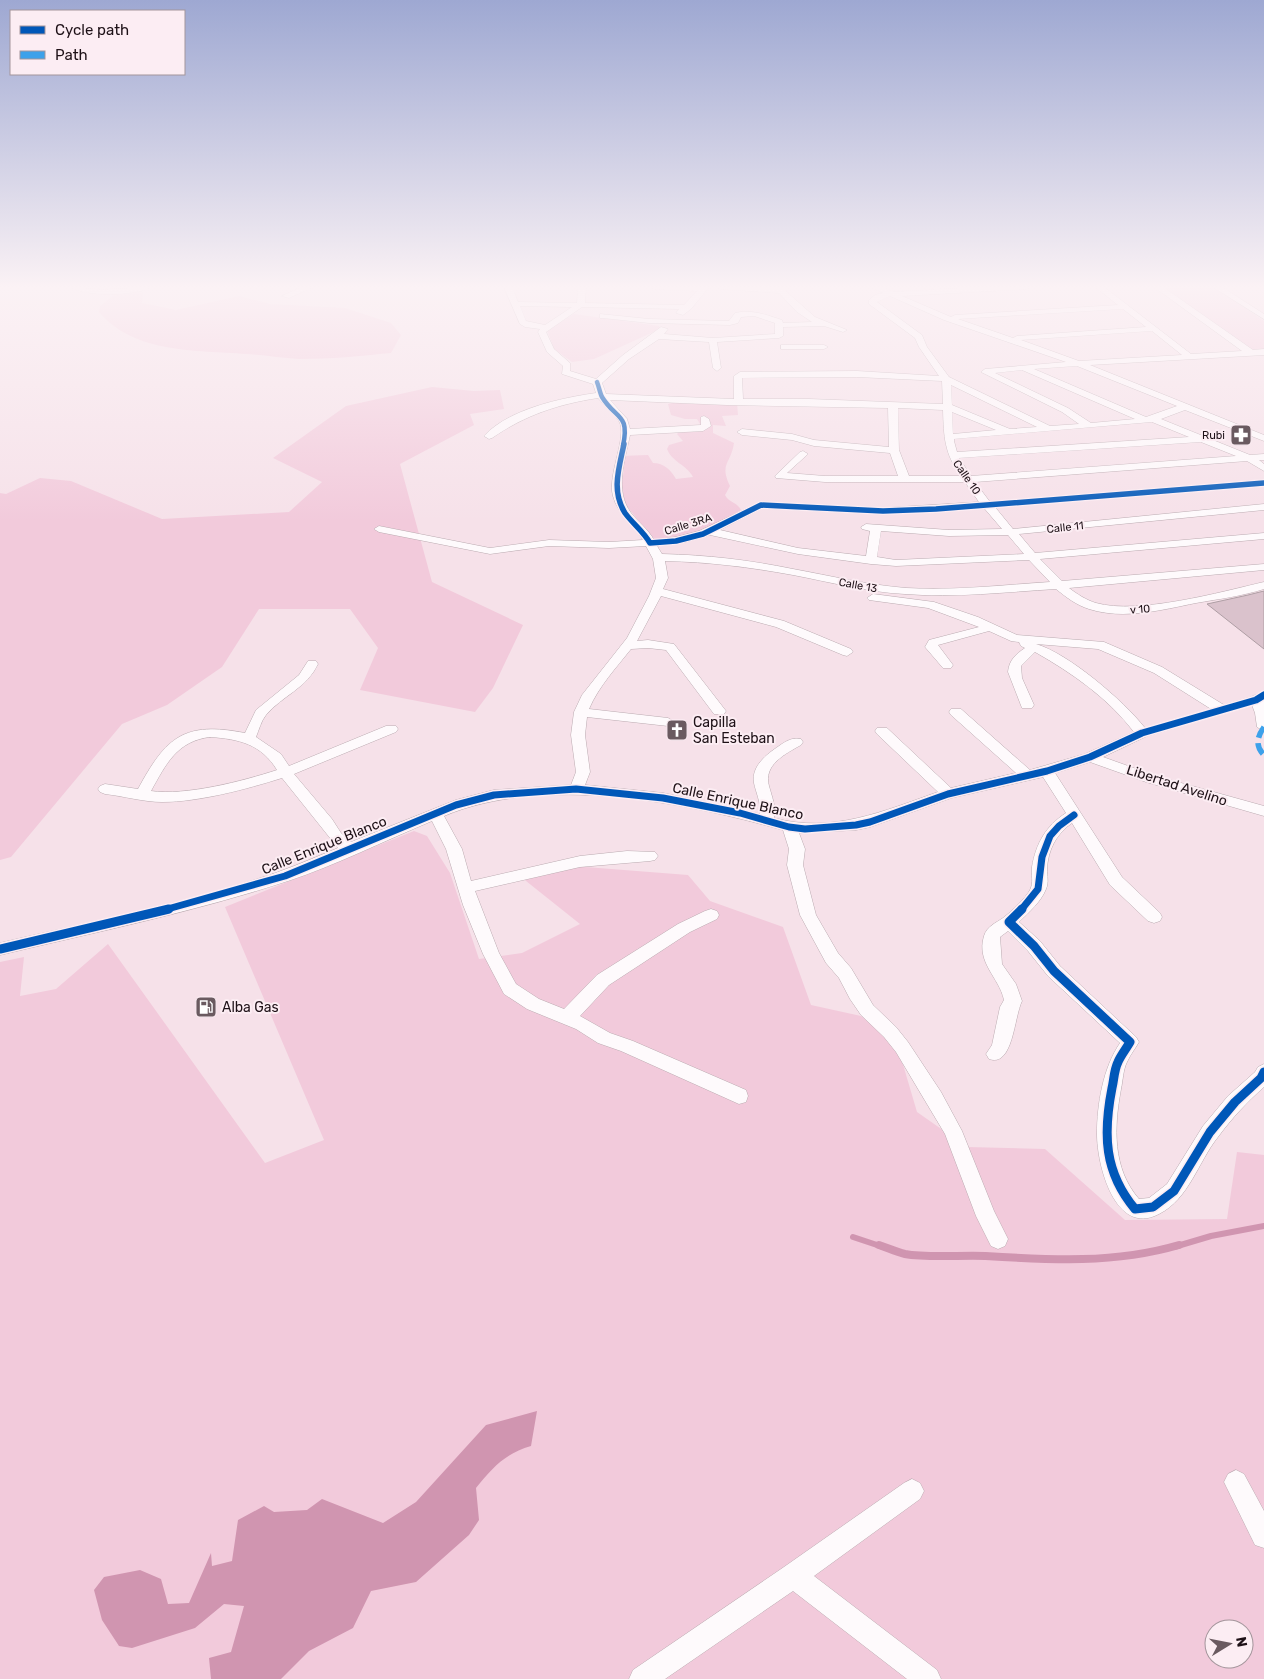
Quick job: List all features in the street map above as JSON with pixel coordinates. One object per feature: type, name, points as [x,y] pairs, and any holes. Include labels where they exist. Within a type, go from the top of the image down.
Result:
[{"type":"street","points":[[567,365],[565,372],[597,382]]},
{"type":"street","points":[[597,382],[617,365]]},
{"type":"street","points":[[936,365],[946,379]]},
{"type":"street","points":[[1053,365],[985,372],[1065,410],[1089,426]]},
{"type":"street","points":[[1082,365],[1264,438]]},
{"type":"street","points":[[1022,367],[1149,420],[1249,458],[1264,468]]},
{"type":"street","points":[[739,402],[738,376],[740,374],[857,374],[946,379],[1048,429]]},
{"type":"street","name":"Calle 10","points":[[946,379],[949,437],[953,455],[986,503],[1033,558]]},
{"type":"street","points":[[597,382],[602,396],[624,421],[626,432],[704,428],[706,426],[704,419]]},
{"type":"street","points":[[489,436],[517,417],[548,404],[576,398],[602,396],[739,402],[809,402],[948,407],[1008,432]]},
{"type":"street","points":[[893,405],[894,450],[905,480]]},
{"type":"street","points":[[949,437],[1149,420],[1183,407]]},
{"type":"street","name":"Calle 3RA","points":[[626,432],[616,484],[618,497],[626,512],[645,534],[650,543],[667,543],[709,531],[761,505],[883,511],[936,509],[986,503]]},
{"type":"street","points":[[742,432],[792,437],[814,443],[894,450]]},
{"type":"street","points":[[953,455],[1202,439]]},
{"type":"street","points":[[802,454],[800,458],[785,468],[780,476],[825,479],[968,479],[1264,456]]},
{"type":"street","points":[[986,503],[1264,483]]},
{"type":"street","name":"Calle 11","points":[[870,561],[871,527],[949,533],[1011,532],[1264,507]]},
{"type":"street","points":[[379,528],[490,551],[550,543],[609,545],[650,543],[658,557],[662,578],[628,645],[603,675],[581,712],[578,735],[583,772],[576,789]]},
{"type":"street","points":[[709,531],[719,547],[798,550],[870,561],[924,563],[1033,558],[1264,536]]},
{"type":"street","name":"Calle 13","points":[[658,557],[719,547],[793,572],[854,585],[953,592],[1059,585],[1264,567]]},
{"type":"street","name":"v 10","points":[[1033,558],[1059,585],[1075,598],[1092,606],[1116,610],[1145,609],[1188,602],[1246,591],[1264,585]]},
{"type":"street","points":[[854,585],[861,595],[866,597],[930,605],[991,627],[1035,647],[1064,665],[1118,706],[1132,718],[1142,733]]},
{"type":"street","points":[[657,590],[780,624],[847,652]]},
{"type":"street","points":[[947,665],[933,651],[931,647],[933,643],[991,627]]},
{"type":"street","points":[[1015,638],[1100,644],[1158,670],[1221,709]]},
{"type":"street","points":[[628,645],[670,647],[685,664],[719,711]]},
{"type":"street","points":[[1027,705],[1014,670],[1015,662],[1018,657],[1035,647]]},
{"type":"street","points":[[249,738],[260,714],[304,678],[312,664]]},
{"type":"street","points":[[1260,698],[1264,727]]},
{"type":"street","name":"Calle Enrique Blanco","points":[[0,949],[251,887],[285,876],[456,805],[494,795],[576,789],[662,798],[740,813],[766,822],[805,829],[870,822],[948,794],[1047,770],[1090,756],[1142,733],[1260,698]]},
{"type":"street","points":[[581,712],[668,722]]},
{"type":"street","points":[[956,712],[1028,776]]},
{"type":"street","points":[[105,789],[161,797],[186,795],[251,783],[287,772],[391,729]]},
{"type":"street","points":[[142,794],[158,765],[182,739],[210,731],[249,738],[276,757],[336,837],[349,849]]},
{"type":"street","points":[[882,731],[948,794]]},
{"type":"street","points":[[766,822],[769,809],[760,774],[774,755],[796,742]]},
{"type":"street","name":"Libertad Avelino","points":[[1090,756],[1150,779],[1264,812]]},
{"type":"street","points":[[1047,770],[1116,881],[1154,917]]},
{"type":"street","points":[[433,814],[437,817],[454,849],[471,905],[491,954],[510,989],[533,1004],[582,1024],[604,1038],[712,1082],[739,1096]]},
{"type":"street","points":[[995,1054],[1000,1048],[1009,1007],[1013,1002],[1010,989],[994,966],[992,936],[997,928],[1009,922],[1018,911],[1030,902],[1040,883],[1039,868],[1043,846],[1048,836],[1059,824],[1074,815]]},
{"type":"street","points":[[790,827],[797,849],[795,865],[808,915],[867,1010],[890,1032],[934,1098],[953,1131],[986,1216],[998,1239]]},
{"type":"street","points":[[466,888],[565,864],[631,856],[650,856]]},
{"type":"street","points":[[567,1018],[603,980],[684,928],[711,914]]},
{"type":"street","points":[[1009,922],[1034,946],[1054,971],[1130,1042],[1118,1063],[1107,1108],[1106,1144],[1112,1170],[1122,1196],[1135,1209],[1153,1207],[1174,1191],[1210,1132],[1235,1102],[1261,1078],[1264,1072]]},
{"type":"street","points":[[1236,1482],[1264,1536]]},
{"type":"street","points":[[642,1679],[793,1576],[912,1491]]},
{"type":"street","points":[[793,1576],[928,1679]]},
{"type":"shaded area","points":[[432,387],[474,391],[500,390],[504,409],[470,414],[474,425],[400,464],[432,582],[523,625],[493,688],[475,712],[360,690],[378,648],[350,609],[259,609],[222,667],[167,705],[122,724],[11,857],[0,860],[0,493],[6,494],[40,478],[71,481],[162,519],[289,512],[322,482],[273,458],[346,406]]},
{"type":"shaded area","points":[[676,402],[737,403],[738,415],[722,416],[726,426],[713,425],[713,433],[734,443],[726,468],[730,486],[725,495],[741,510],[718,526],[656,542],[620,498],[624,468],[621,456],[648,455],[653,463],[661,464],[667,468],[676,479],[693,477],[687,469],[672,457],[667,449],[669,445],[683,441],[677,434],[682,429],[702,427],[697,419],[685,419],[671,415],[668,404]]},
{"type":"shaded area","points":[[414,831],[427,836],[450,873],[479,959],[522,953],[580,924],[516,873],[560,865],[688,875],[710,901],[783,927],[811,1005],[861,1016],[894,1034],[917,1112],[967,1147],[1045,1149],[1125,1220],[1227,1219],[1237,1152],[1264,1155],[1264,1679],[0,1679],[0,962],[24,957],[20,996],[56,989],[108,944],[265,1163],[324,1140],[225,907]]},
{"type":"shaded area","points":[[537,1411],[531,1446],[514,1453],[500,1462],[476,1488],[479,1520],[469,1535],[416,1582],[371,1591],[353,1628],[309,1651],[281,1679],[211,1679],[209,1658],[231,1652],[244,1606],[224,1604],[195,1628],[132,1648],[119,1646],[102,1620],[94,1590],[104,1577],[140,1570],[161,1579],[168,1604],[189,1603],[211,1553],[212,1566],[232,1561],[238,1520],[264,1506],[274,1512],[307,1510],[322,1499],[383,1523],[416,1502],[486,1425]]},
{"type":"building","points":[[1264,591],[1264,649],[1207,604],[1248,595]]},
{"type":"waterway","points":[[1174,1247],[1211,1236],[1264,1226]]},
{"type":"waterway","points":[[853,1237],[883,1247]]},
{"type":"waterway","points":[[879,1245],[914,1255],[1034,1259],[1106,1258],[1155,1251],[1179,1245]]},
{"type":"marked path","points":[[1264,727],[1257,741],[1257,745],[1264,755]]},
{"type":"cycle path","points":[[597,382],[602,397],[624,421],[626,432],[616,484],[618,497],[625,512],[645,534],[650,543],[676,541],[703,534],[761,505],[883,511],[936,509],[1264,483]]},
{"type":"cycle path","points":[[0,949],[169,909],[251,887],[285,876],[456,805],[494,795],[576,789],[663,798],[740,813],[789,827],[805,829],[856,825],[870,822],[948,794],[1047,771],[1090,757],[1142,733],[1256,700],[1264,695]]},
{"type":"cycle path","points":[[1074,815],[1059,826],[1046,842],[1038,889],[1032,899],[1009,922],[1034,946],[1054,971],[1130,1042],[1116,1068],[1107,1134],[1108,1151],[1116,1182],[1124,1196],[1135,1209],[1153,1207],[1174,1191],[1210,1132],[1235,1102],[1261,1078],[1264,1072]]},
{"type":"place","name":"Rubi","points":[[1241,435]]},
{"type":"place","name":"Capilla San Esteban","points":[[677,730]]},
{"type":"place","name":"Alba Gas","points":[[206,1007]]}]
